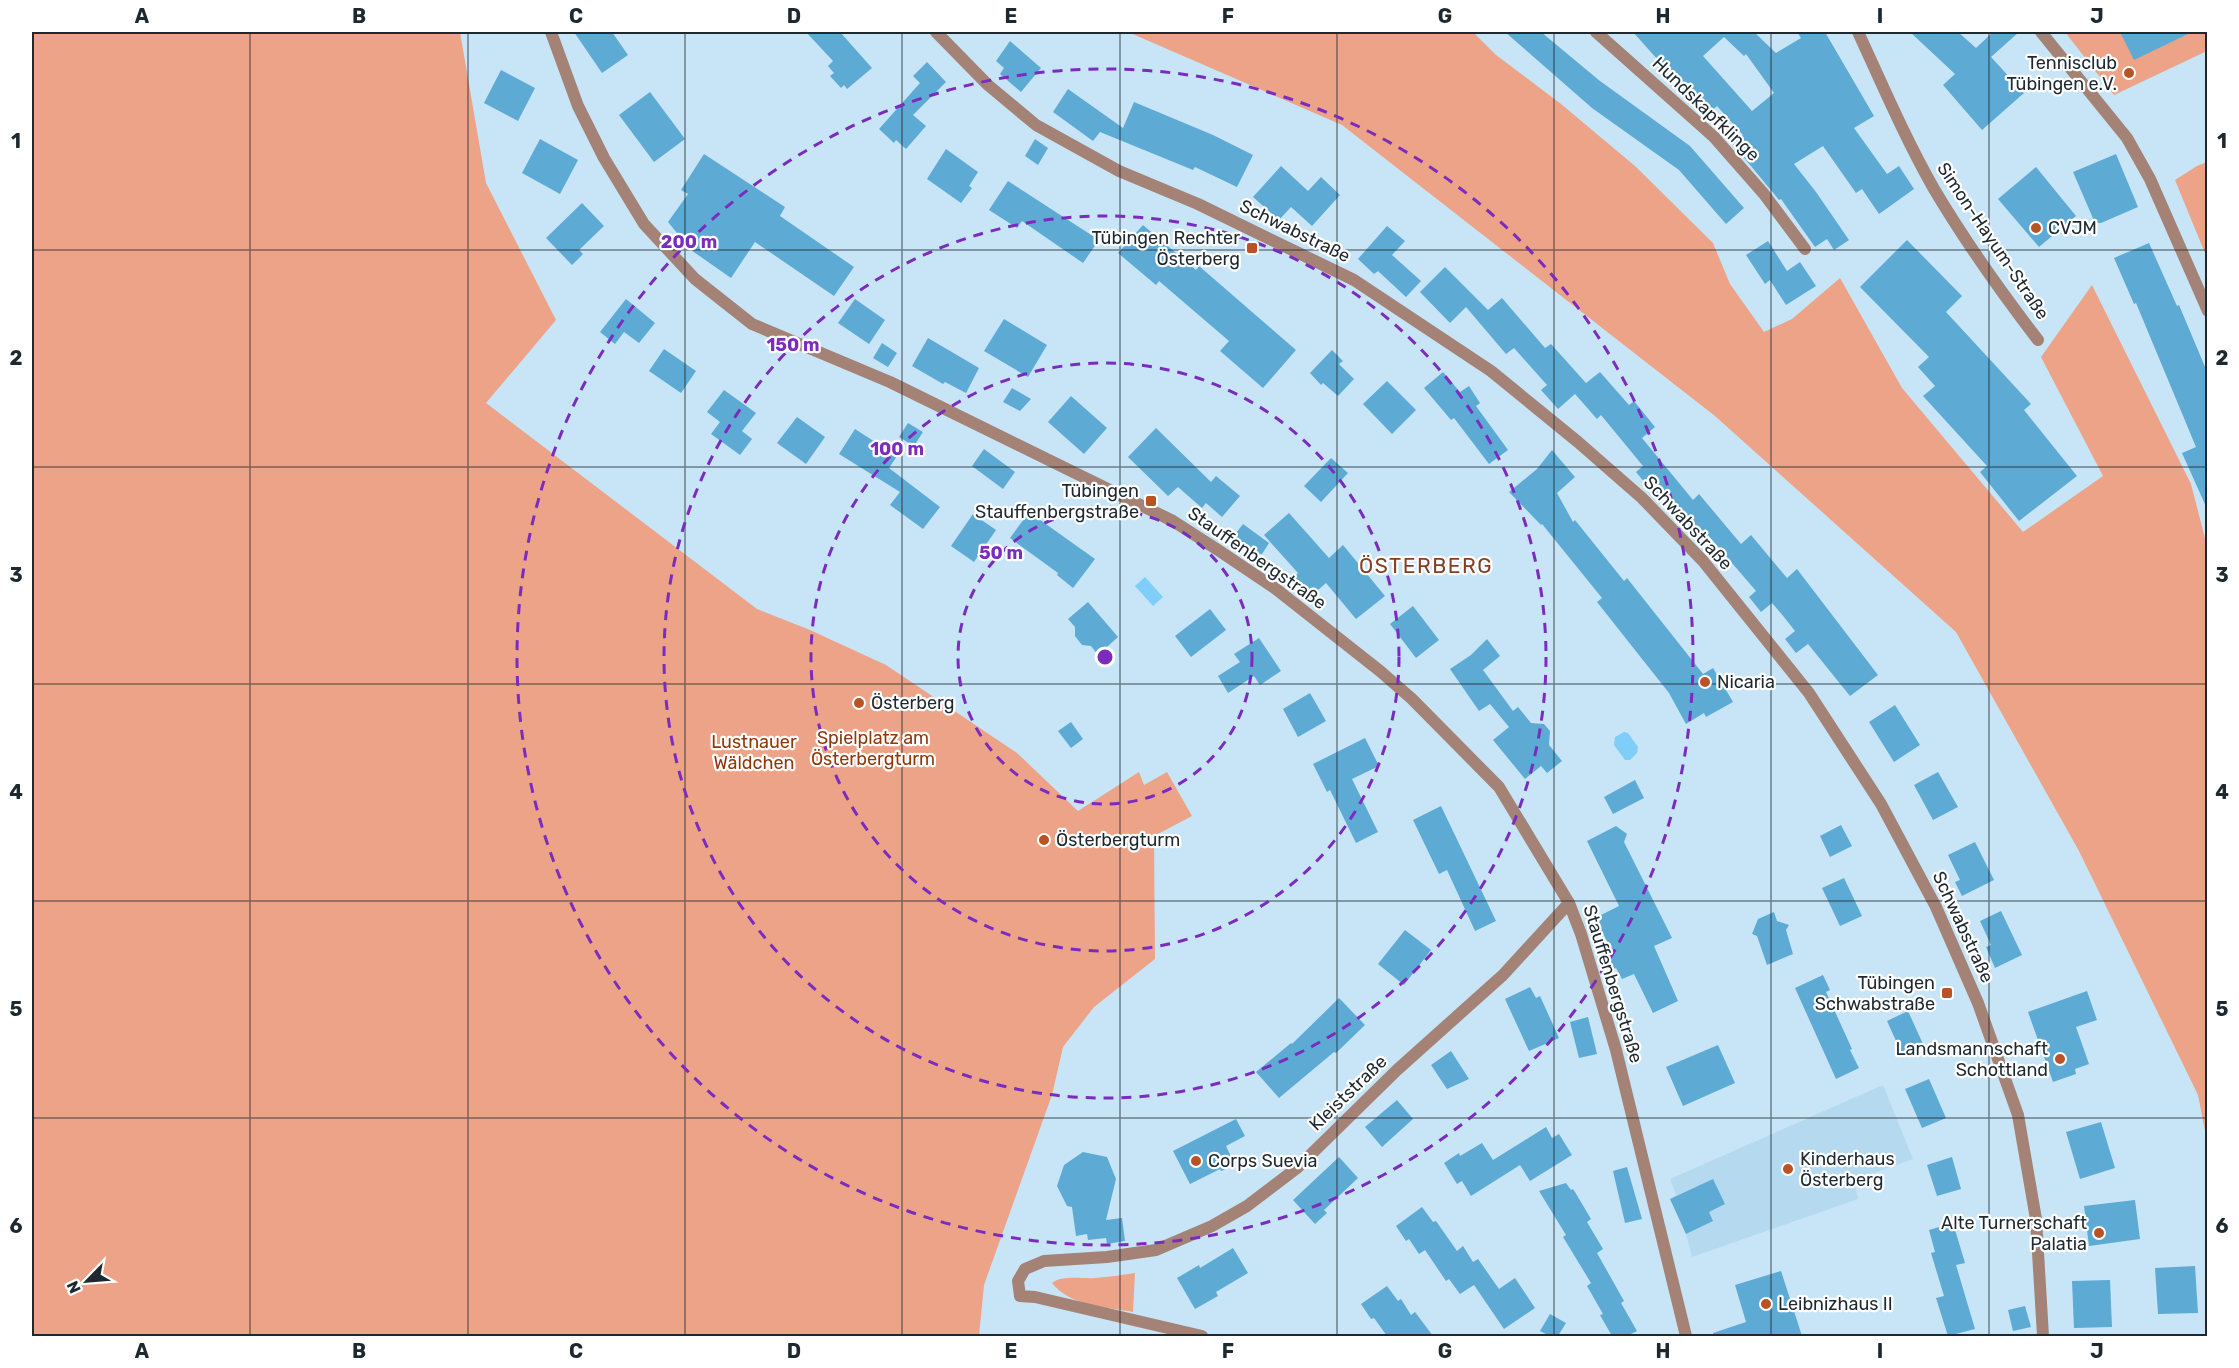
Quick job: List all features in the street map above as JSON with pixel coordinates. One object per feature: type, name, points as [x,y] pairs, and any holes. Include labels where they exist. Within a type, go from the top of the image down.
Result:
[{"type":"street","name":"Stauffenbergstraße","points":[[551,32],[578,106],[604,158],[644,224],[695,279],[752,324],[890,382],[1155,512],[1218,550],[1276,589],[1380,671],[1412,699],[1499,787],[1569,903],[1587,951],[1616,1050],[1686,1336]]},
{"type":"street","name":"Schwabstraße","points":[[936,32],[988,85],[1036,125],[1119,171],[1198,204],[1354,280],[1491,371],[1642,498],[1702,561],[1809,693],[1881,804],[1936,907],[1974,992],[2018,1115],[2036,1219],[2043,1336]]},
{"type":"street","name":"Hundskapfklinge","points":[[1596,32],[1714,137],[1764,194],[1805,249]]},
{"type":"street","name":"Simon-Hayum-Straße","points":[[1858,32],[1934,188],[1970,244],[2038,340]]},
{"type":"street","points":[[2041,32],[2127,138],[2150,180],[2208,311]]},
{"type":"street","name":"Kleiststraße","points":[[1202,1336],[1035,1297],[1020,1296],[1018,1281],[1025,1269],[1044,1261],[1107,1257],[1156,1250],[1212,1226],[1246,1206],[1296,1168],[1397,1070],[1503,975],[1569,903]]},
{"type":"shaded area","name":"Kinderhaus Österberg","points":[[1883,1085],[1913,1159],[1854,1180],[1858,1199],[1692,1257],[1686,1234],[1670,1199],[1676,1195],[1670,1179]]},
{"type":"green space","points":[[32,32],[460,32],[486,183],[556,320],[486,403],[757,609],[810,630],[886,665],[1017,753],[1078,811],[1139,772],[1144,785],[1167,772],[1192,816],[1154,836],[1155,959],[1094,1007],[1063,1047],[1052,1095],[984,1285],[979,1336],[32,1336]]},
{"type":"green space","points":[[1128,32],[1473,32],[1496,55],[1561,104],[1635,166],[1713,243],[1730,284],[1764,332],[1792,319],[1840,278],[1902,388],[2023,532],[2103,476],[2041,357],[2092,285],[2191,484],[2207,546],[2207,1141],[2198,1095],[2079,851],[1956,632],[1715,416],[1342,125]]},
{"type":"green space","name":"Tennisclub Tübingen e.V.","points":[[2065,32],[2207,32],[2207,51],[2114,95]]},
{"type":"green space","points":[[2207,162],[2207,258],[2175,180]]},
{"type":"green space","points":[[1135,1273],[1133,1312],[1078,1301],[1068,1297],[1052,1283],[1067,1278],[1095,1278]]},
{"type":"water","points":[[1145,577],[1163,597],[1153,606],[1135,586]]},
{"type":"water","points":[[1624,732],[1628,733],[1638,747],[1637,753],[1630,760],[1625,760],[1614,745],[1615,737]]},
{"type":"building","points":[[574,32],[612,32],[628,55],[602,73]]},
{"type":"building","points":[[806,32],[840,32],[872,68],[847,89],[844,85],[841,88],[830,76],[834,73],[828,66],[833,61]]},
{"type":"building","points":[[1505,32],[1541,32],[1600,81],[1690,146],[1744,208],[1726,224],[1679,170],[1592,108]]},
{"type":"building","points":[[1633,32],[1754,32],[1776,53],[1801,38],[1797,32],[1825,32],[1874,116],[1854,128],[1887,174],[1899,166],[1914,189],[1879,214],[1862,189],[1856,193],[1823,146],[1794,164],[1849,240],[1834,250],[1827,239],[1815,247],[1781,199],[1779,200],[1732,143],[1743,135],[1717,106],[1707,115]],"holes":[[[1724,37],[1744,56],[1746,54],[1774,93],[1752,111],[1703,56]]]},
{"type":"building","points":[[1910,32],[1958,32],[1976,48],[1993,32],[2019,32],[1991,57],[2024,93],[1982,130],[1943,85],[1955,74]]},
{"type":"building","points":[[2120,32],[2192,32],[2134,60]]},
{"type":"building","points":[[1010,41],[1041,68],[1021,92],[1000,74],[1004,68],[996,61]]},
{"type":"building","points":[[927,62],[946,82],[913,115],[926,126],[906,149],[896,140],[894,143],[879,129],[920,83],[913,76]]},
{"type":"building","points":[[501,70],[535,88],[518,121],[484,103]]},
{"type":"building","points":[[1068,89],[1123,128],[1134,102],[1213,135],[1253,155],[1237,187],[1195,167],[1193,170],[1100,132],[1093,141],[1053,112]]},
{"type":"building","points":[[650,92],[685,139],[654,162],[619,115]]},
{"type":"building","points":[[540,139],[578,160],[560,194],[522,173]]},
{"type":"building","points":[[1035,139],[1048,148],[1038,165],[1025,156]]},
{"type":"building","points":[[946,149],[978,172],[969,186],[972,188],[961,203],[927,179]]},
{"type":"building","points":[[704,154],[785,207],[780,216],[854,267],[834,296],[755,242],[731,278],[691,250],[668,222],[688,194],[681,190]]},
{"type":"building","points":[[2116,154],[2138,207],[2101,223],[2095,223],[2073,172]]},
{"type":"building","points":[[1281,166],[1308,191],[1321,177],[1340,195],[1312,226],[1291,207],[1279,220],[1253,197]]},
{"type":"building","points":[[2036,167],[2076,216],[2039,247],[1998,199]]},
{"type":"building","points":[[1008,181],[1099,240],[1083,263],[1022,221],[1017,228],[989,210]]},
{"type":"building","points":[[582,203],[604,226],[579,250],[583,254],[572,265],[546,238]]},
{"type":"building","points":[[1143,225],[1196,270],[1199,266],[1296,350],[1263,388],[1220,351],[1229,341],[1159,281],[1156,285],[1118,253]]},
{"type":"building","points":[[1387,226],[1405,241],[1392,255],[1421,281],[1406,297],[1378,271],[1374,274],[1358,259]]},
{"type":"building","points":[[1907,240],[1962,296],[1946,312],[2031,404],[2024,410],[2077,476],[2019,521],[1980,472],[1987,466],[1923,396],[1935,386],[1918,367],[1929,357],[1860,287]]},
{"type":"building","points":[[1768,241],[1787,271],[1800,262],[1816,286],[1786,305],[1770,280],[1765,284],[1746,255]]},
{"type":"building","points":[[2149,243],[2177,306],[2179,305],[2208,374],[2208,511],[2182,453],[2196,447],[2136,303],[2134,304],[2114,258]]},
{"type":"building","points":[[1445,267],[1488,310],[1502,298],[1545,348],[1551,344],[1586,383],[1600,372],[1629,405],[1634,401],[1655,427],[1642,438],[1693,500],[1699,494],[1741,544],[1751,535],[1787,578],[1797,569],[1878,675],[1850,696],[1808,644],[1796,653],[1785,639],[1795,631],[1784,617],[1772,603],[1761,612],[1749,597],[1756,591],[1708,535],[1702,540],[1663,496],[1659,500],[1636,472],[1643,466],[1601,415],[1597,419],[1575,394],[1558,409],[1541,390],[1547,385],[1514,348],[1506,354],[1466,307],[1450,323],[1420,292]]},
{"type":"building","points":[[626,299],[655,323],[639,343],[624,332],[615,344],[600,332]]},
{"type":"building","points":[[855,299],[885,320],[869,344],[838,323]]},
{"type":"building","points":[[1004,319],[1047,345],[1028,377],[984,351]]},
{"type":"building","points":[[928,338],[979,368],[966,393],[945,382],[943,384],[912,366]]},
{"type":"building","points":[[882,343],[897,353],[888,367],[873,358]]},
{"type":"building","points":[[664,349],[696,371],[681,393],[649,371]]},
{"type":"building","points":[[1332,350],[1343,361],[1339,364],[1354,379],[1338,396],[1323,383],[1321,385],[1310,373]]},
{"type":"building","points":[[1443,372],[1460,392],[1469,386],[1480,403],[1476,406],[1508,450],[1489,464],[1454,418],[1451,420],[1424,388]]},
{"type":"building","points":[[1387,381],[1416,410],[1392,434],[1363,404]]},
{"type":"building","points":[[1012,388],[1031,399],[1020,411],[1003,402]]},
{"type":"building","points":[[724,390],[756,413],[742,431],[752,439],[740,455],[711,434],[720,422],[707,412]]},
{"type":"building","points":[[1071,396],[1107,428],[1084,454],[1048,422]]},
{"type":"building","points":[[797,417],[825,437],[806,464],[777,443]]},
{"type":"building","points":[[908,423],[923,432],[914,446],[899,437]]},
{"type":"building","points":[[1156,428],[1211,482],[1216,476],[1240,496],[1222,517],[1206,503],[1202,508],[1178,487],[1168,496],[1128,457]]},
{"type":"building","points":[[855,429],[897,456],[889,468],[940,507],[923,529],[890,505],[900,492],[839,454]]},
{"type":"building","points":[[984,449],[1015,472],[1003,489],[972,466]]},
{"type":"building","points":[[1552,450],[1575,477],[1557,493],[1573,522],[1575,520],[1624,581],[1627,578],[1703,674],[1713,668],[1733,702],[1706,717],[1704,713],[1686,724],[1669,693],[1597,602],[1602,598],[1542,524],[1509,492],[1537,469]]},
{"type":"building","points":[[1331,458],[1348,473],[1321,502],[1304,486]]},
{"type":"building","points":[[1029,512],[1095,559],[1073,588],[1057,575],[1058,573],[1010,538]]},
{"type":"building","points":[[1289,513],[1329,558],[1343,545],[1385,596],[1356,619],[1326,583],[1309,598],[1292,579],[1298,573],[1264,535]]},
{"type":"building","points":[[973,514],[996,530],[974,562],[951,546]]},
{"type":"building","points":[[1243,524],[1269,543],[1262,554],[1256,554],[1233,537]]},
{"type":"building","points":[[1088,602],[1118,637],[1098,655],[1091,646],[1082,645],[1075,636],[1075,627],[1068,619]]},
{"type":"building","points":[[1413,606],[1439,640],[1416,658],[1390,624]]},
{"type":"building","points":[[1210,609],[1226,630],[1191,657],[1175,636]]},
{"type":"building","points":[[1259,638],[1281,671],[1260,685],[1254,676],[1228,693],[1218,676],[1240,662],[1234,654]]},
{"type":"building","points":[[1487,639],[1500,656],[1483,670],[1513,711],[1518,707],[1531,723],[1544,724],[1550,731],[1549,745],[1562,761],[1547,773],[1541,766],[1525,779],[1493,740],[1509,727],[1490,704],[1479,711],[1450,669],[1471,655]]},
{"type":"building","points":[[1310,693],[1326,721],[1298,737],[1283,709]]},
{"type":"building","points":[[1895,705],[1920,745],[1894,762],[1869,722]]},
{"type":"building","points":[[1071,722],[1083,739],[1071,748],[1058,731]]},
{"type":"building","points":[[1365,738],[1379,766],[1352,779],[1378,832],[1356,843],[1330,790],[1327,792],[1313,764]]},
{"type":"building","points":[[1938,772],[1958,807],[1933,820],[1914,785]]},
{"type":"building","points":[[1635,780],[1644,798],[1613,814],[1604,797]]},
{"type":"building","points":[[1441,806],[1496,921],[1475,931],[1447,870],[1439,874],[1413,820]]},
{"type":"building","points":[[1841,825],[1852,846],[1830,857],[1820,836]]},
{"type":"building","points":[[1616,826],[1627,834],[1624,842],[1672,938],[1654,946],[1678,1001],[1653,1013],[1634,974],[1622,979],[1616,968],[1614,969],[1607,953],[1612,951],[1595,918],[1619,906],[1587,841]]},
{"type":"building","points":[[1975,842],[1994,880],[1962,896],[1955,882],[1960,880],[1948,855]]},
{"type":"building","points":[[1844,878],[1862,916],[1840,926],[1822,888]]},
{"type":"building","points":[[2001,911],[2022,955],[1995,968],[1986,947],[1991,945],[1980,921]]},
{"type":"building","points":[[1774,912],[1777,921],[1789,925],[1786,930],[1793,954],[1767,965],[1757,936],[1752,934],[1758,919]]},
{"type":"building","points":[[1405,930],[1431,950],[1404,985],[1378,964]]},
{"type":"building","points":[[1823,975],[1830,990],[1826,992],[1859,1068],[1836,1079],[1795,988]]},
{"type":"building","points":[[1530,987],[1536,998],[1540,996],[1559,1038],[1529,1051],[1505,999]]},
{"type":"building","points":[[2087,991],[2097,1020],[2076,1027],[2089,1064],[2075,1069],[2076,1074],[2053,1082],[2028,1012]]},
{"type":"building","points":[[1339,998],[1365,1025],[1336,1053],[1334,1052],[1279,1098],[1256,1072],[1292,1044]]},
{"type":"building","points":[[1908,1011],[1923,1044],[1902,1054],[1887,1021]]},
{"type":"building","points":[[1588,1017],[1597,1054],[1579,1058],[1570,1022]]},
{"type":"building","points":[[1718,1045],[1735,1083],[1683,1106],[1666,1067]]},
{"type":"building","points":[[1451,1051],[1469,1079],[1447,1089],[1431,1065]]},
{"type":"building","points":[[1929,1079],[1946,1118],[1922,1128],[1905,1089]]},
{"type":"building","points":[[1397,1100],[1413,1119],[1382,1147],[1365,1127]]},
{"type":"building","points":[[1236,1119],[1245,1136],[1226,1146],[1235,1165],[1221,1171],[1220,1169],[1190,1184],[1173,1151]]},
{"type":"building","points":[[2101,1122],[2115,1168],[2080,1179],[2066,1132]]},
{"type":"building","points":[[1546,1127],[1552,1138],[1559,1134],[1572,1155],[1530,1181],[1520,1165],[1471,1196],[1462,1181],[1457,1184],[1444,1163],[1459,1153],[1460,1156],[1482,1143],[1493,1160]]},
{"type":"building","points":[[1083,1152],[1107,1157],[1116,1179],[1106,1220],[1122,1218],[1125,1241],[1107,1244],[1106,1238],[1088,1240],[1087,1234],[1076,1236],[1072,1207],[1067,1206],[1057,1186],[1064,1165]]},
{"type":"building","points":[[1339,1157],[1358,1178],[1324,1210],[1327,1213],[1315,1224],[1293,1200]]},
{"type":"building","points":[[1952,1157],[1961,1189],[1937,1196],[1927,1165]]},
{"type":"building","points":[[1627,1167],[1642,1219],[1625,1223],[1613,1171]]},
{"type":"building","points":[[1713,1179],[1725,1204],[1709,1212],[1713,1221],[1686,1234],[1670,1199]]},
{"type":"building","points":[[1566,1183],[1571,1190],[1573,1189],[1591,1219],[1587,1222],[1603,1249],[1597,1253],[1624,1301],[1621,1303],[1637,1331],[1627,1336],[1612,1336],[1587,1286],[1591,1283],[1563,1237],[1566,1235],[1539,1191]]},
{"type":"building","points":[[2135,1200],[2140,1239],[2089,1246],[2084,1206]]},
{"type":"building","points":[[1422,1207],[1433,1222],[1436,1221],[1457,1251],[1463,1246],[1473,1262],[1478,1259],[1499,1289],[1515,1278],[1535,1308],[1504,1329],[1474,1285],[1460,1294],[1449,1279],[1446,1281],[1425,1250],[1419,1254],[1396,1226]]},
{"type":"building","points":[[1953,1223],[1965,1263],[1956,1265],[1975,1329],[1948,1336],[1936,1298],[1944,1296],[1931,1253],[1935,1252],[1929,1230]]},
{"type":"building","points":[[1233,1248],[1248,1273],[1216,1292],[1218,1296],[1195,1309],[1177,1278],[1199,1265],[1200,1268]]},
{"type":"building","points":[[2195,1266],[2198,1313],[2158,1314],[2155,1268]]},
{"type":"building","name":"Leibnizhaus II","points":[[1781,1271],[1802,1336],[1713,1336],[1713,1333],[1746,1322],[1735,1285]]},
{"type":"building","points":[[2110,1280],[2112,1327],[2074,1328],[2072,1281]]},
{"type":"building","points":[[1387,1286],[1398,1301],[1401,1299],[1411,1315],[1415,1312],[1433,1336],[1387,1336],[1374,1318],[1371,1319],[1361,1304]]},
{"type":"building","points":[[2025,1306],[2031,1327],[2013,1331],[2008,1310]]},
{"type":"building","points":[[1550,1314],[1566,1323],[1558,1336],[1550,1336],[1540,1331]]},
{"type":"place","name":"Tennisclub Tübingen e.V.","points":[[2129,73]]},
{"type":"place","name":"CVJM","points":[[2036,228]]},
{"type":"place","name":"Tübingen Rechter Österberg","points":[[1252,248]]},
{"type":"place","name":"Tübingen Stauffenbergstraße","points":[[1151,501]]},
{"type":"place","name":"Nicaria","points":[[1705,682]]},
{"type":"place","name":"Österberg","points":[[859,703]]},
{"type":"place","name":"Österbergturm","points":[[1044,840]]},
{"type":"place","name":"Tübingen Schwabstraße","points":[[1947,993]]},
{"type":"place","name":"Landsmannschaft Schottland","points":[[2060,1059]]},
{"type":"place","name":"Corps Suevia","points":[[1196,1161]]},
{"type":"place","name":"Kinderhaus Österberg","points":[[1788,1169]]},
{"type":"place","name":"Alte Turnerschaft Palatia","points":[[2099,1233]]},
{"type":"place","name":"Leibnizhaus II","points":[[1766,1304]]},
{"type":"district","name":"ÖSTERBERG","points":[[1426,566]]},
{"type":"park label","name":"Spielplatz am Österbergturm","points":[[873,748]]},
{"type":"park label","name":"Lustnauer Wäldchen","points":[[754,752]]}]
